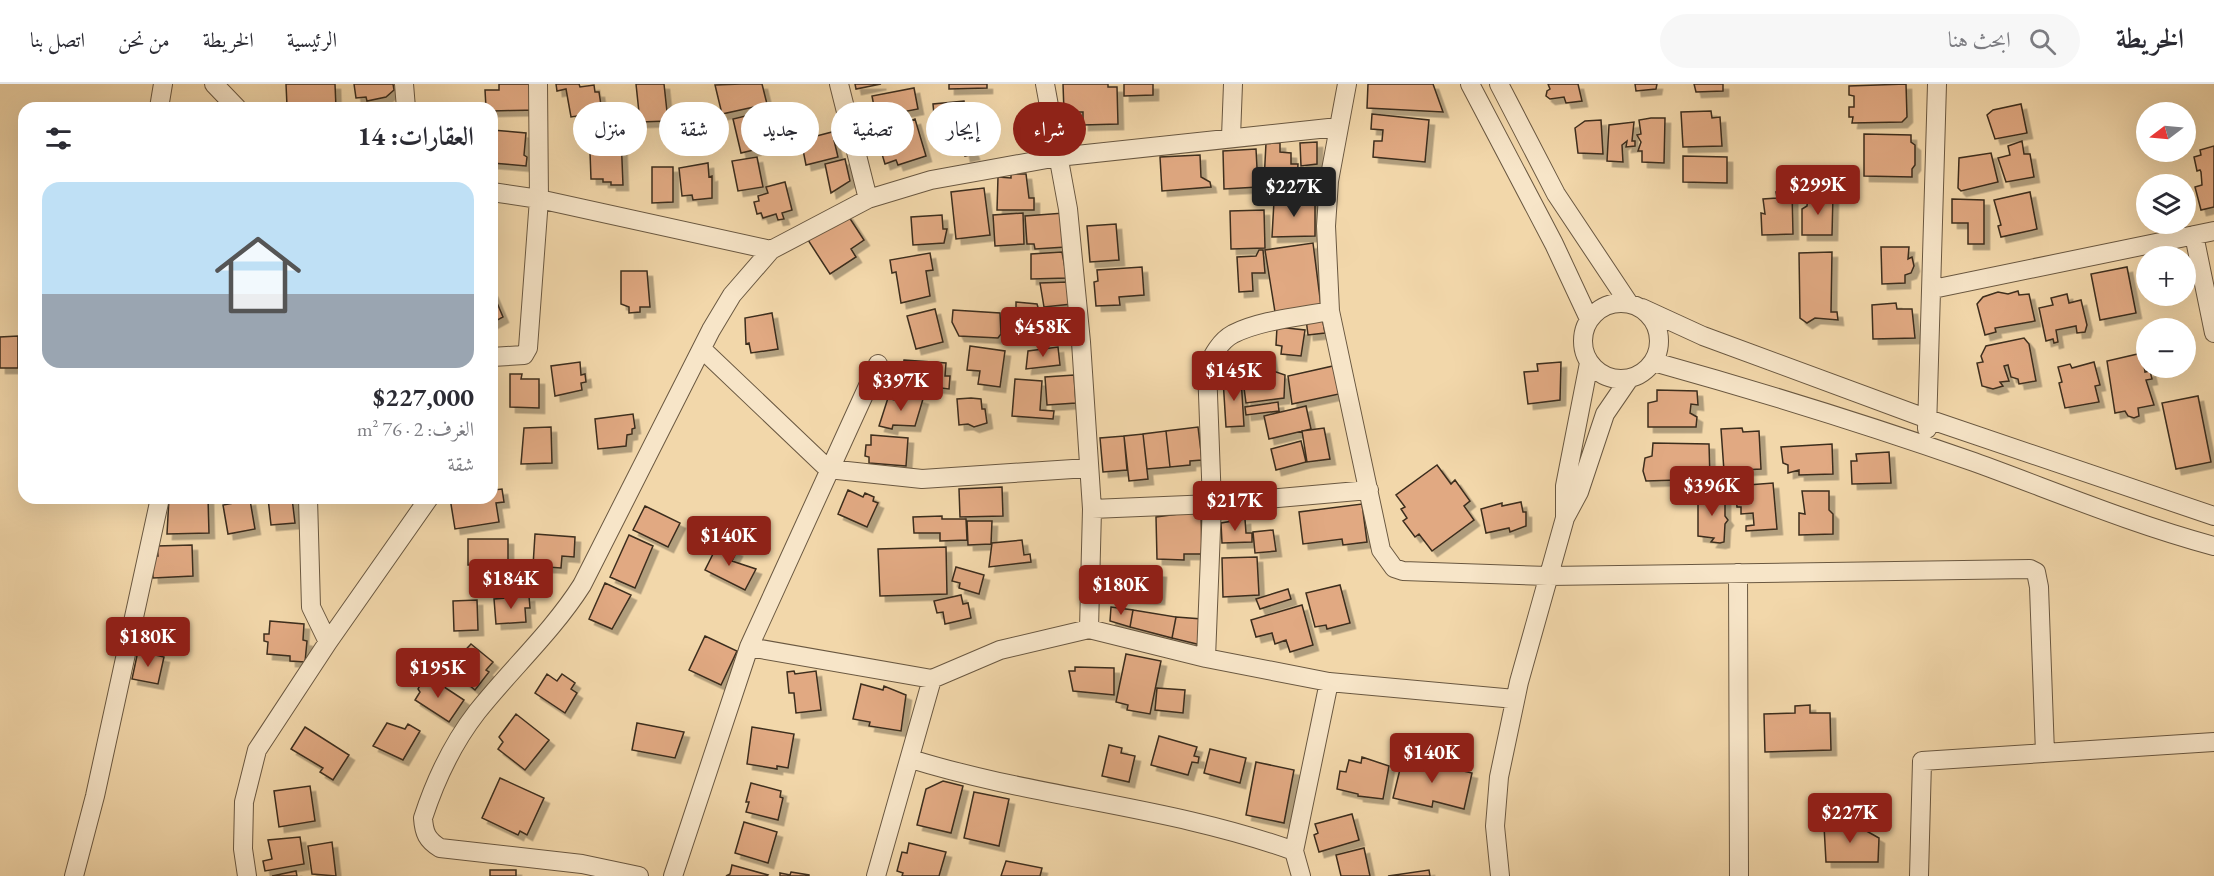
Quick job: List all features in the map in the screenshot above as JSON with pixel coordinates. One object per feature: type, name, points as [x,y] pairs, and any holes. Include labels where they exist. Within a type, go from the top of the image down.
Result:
[{"type":"street","points":[[160,102],[163,84]]},
{"type":"street","points":[[214,84],[231,102]]},
{"type":"street","points":[[404,84],[406,102]]},
{"type":"street","points":[[498,357],[524,355],[528,348],[539,199],[538,84]]},
{"type":"street","points":[[839,84],[868,200]]},
{"type":"street","points":[[1045,84],[1068,209],[1092,509],[1089,629]]},
{"type":"street","points":[[1231,137],[1233,84]]},
{"type":"street","points":[[1347,84],[1329,181],[1326,226],[1330,311],[1381,550],[1394,568],[1403,571],[1548,576],[2022,568],[2036,572],[2046,753]]},
{"type":"street","points":[[1470,84],[1554,244],[1589,319]]},
{"type":"street","points":[[1499,84],[1556,194],[1635,305],[1653,319],[1659,333],[1659,348],[1654,362],[1643,373],[1629,379],[1614,379],[1600,373],[1589,363],[1583,349],[1583,333],[1589,319],[1599,309],[1613,303],[1635,305],[1703,336],[1928,419],[2214,516]]},
{"type":"street","points":[[1926,446],[1933,289],[1937,84]]},
{"type":"street","points":[[639,876],[582,864],[440,848],[429,841],[424,831],[423,818],[456,742],[476,714],[557,620],[582,585],[702,348],[732,295],[771,250],[868,200],[931,180],[1058,157],[1338,127]]},
{"type":"street","points":[[498,193],[539,199],[771,250]]},
{"type":"street","points":[[1933,289],[2214,231]]},
{"type":"street","points":[[2194,235],[2214,333]]},
{"type":"street","points":[[1206,658],[1212,504],[1207,367],[1216,349],[1232,335],[1259,326],[1330,311]]},
{"type":"street","points":[[702,348],[828,469],[922,478],[1088,468]]},
{"type":"street","points":[[1654,362],[1779,397],[1926,446],[2170,533],[2214,546]]},
{"type":"street","points":[[1565,518],[1565,486],[1589,363]]},
{"type":"street","points":[[673,876],[749,647],[828,469],[878,364]]},
{"type":"street","points":[[1500,876],[1495,826],[1499,777],[1515,699],[1565,518],[1579,492],[1602,421],[1629,379]]},
{"type":"street","points":[[1092,509],[1212,504],[1369,490]]},
{"type":"street","points":[[74,876],[95,796],[159,504]]},
{"type":"street","points":[[308,504],[311,607],[328,642]]},
{"type":"street","points":[[247,876],[243,849],[244,802],[257,750],[328,642],[425,504]]},
{"type":"street","points":[[1737,573],[1739,876]]},
{"type":"street","points":[[749,647],[932,679],[1000,650],[1089,629],[1206,658],[1329,682],[1515,699]]},
{"type":"street","points":[[876,876],[932,679]]},
{"type":"street","points":[[1301,876],[1294,851],[1329,682]]},
{"type":"street","points":[[1918,876],[1920,766],[1922,762],[2214,742]]},
{"type":"street","points":[[911,759],[989,780],[1183,818],[1257,837],[1294,851]]},
{"type":"building","points":[[286,84],[335,84],[336,102],[287,102]]},
{"type":"building","points":[[354,84],[393,84],[394,90],[386,97],[367,101],[366,97],[356,98]]},
{"type":"building","points":[[499,84],[536,84],[537,110],[498,111],[498,102],[486,102],[485,90],[499,90]]},
{"type":"building","points":[[556,84],[579,84],[580,87],[594,85],[595,92],[599,92],[600,102],[573,102],[573,117],[571,117],[566,89],[557,91]]},
{"type":"building","points":[[636,84],[664,84],[666,102],[659,102],[659,121],[647,122],[647,102],[638,102]]},
{"type":"building","points":[[762,84],[766,102],[741,102],[741,110],[729,112],[729,102],[719,102],[715,85]]},
{"type":"building","points":[[855,84],[881,84],[856,89]]},
{"type":"building","points":[[949,84],[987,84],[987,88],[949,89]]},
{"type":"building","points":[[1063,84],[1108,84],[1108,87],[1117,87],[1118,124],[1086,125],[1086,102],[1064,102]]},
{"type":"building","points":[[1124,84],[1153,84],[1153,95],[1124,96]]},
{"type":"building","points":[[1368,84],[1433,84],[1443,112],[1367,108]]},
{"type":"building","points":[[1548,84],[1578,84],[1582,101],[1566,103],[1564,97],[1550,99],[1546,96],[1550,89]]},
{"type":"building","points":[[1635,84],[1657,84],[1656,89],[1636,91]]},
{"type":"building","points":[[1694,84],[1723,84],[1723,91],[1696,92]]},
{"type":"building","points":[[1906,84],[1907,117],[1902,122],[1852,123],[1853,117],[1849,117],[1849,107],[1854,107],[1854,96],[1849,95],[1849,86]]},
{"type":"building","points":[[914,88],[918,109],[914,110],[914,102],[873,102],[872,96]]},
{"type":"building","points":[[2021,104],[2027,133],[1995,139],[1987,115],[1993,110]]},
{"type":"building","points":[[1711,111],[1712,118],[1720,117],[1722,146],[1683,147],[1681,112]]},
{"type":"building","points":[[1372,114],[1429,120],[1425,162],[1373,157],[1374,141],[1382,141],[1383,130],[1371,129]]},
{"type":"building","points":[[741,117],[741,153],[733,119]]},
{"type":"building","points":[[1665,118],[1664,163],[1642,162],[1642,151],[1638,151],[1641,142],[1637,135],[1641,134],[1639,120]]},
{"type":"building","points":[[914,119],[926,156],[898,165],[896,160],[885,164],[883,156],[914,156]]},
{"type":"building","points":[[1601,120],[1603,154],[1578,153],[1575,128],[1585,121]]},
{"type":"building","points":[[1634,122],[1632,141],[1635,141],[1635,146],[1626,147],[1627,141],[1622,145],[1623,162],[1607,161],[1609,125]]},
{"type":"building","points":[[498,131],[526,133],[524,155],[527,157],[526,166],[498,164]]},
{"type":"building","points":[[831,132],[831,156],[838,157],[806,165],[804,156],[819,156],[819,135]]},
{"type":"building","points":[[1864,134],[1911,135],[1911,142],[1915,145],[1915,165],[1912,169],[1912,177],[1864,176]]},
{"type":"building","points":[[2022,141],[2024,154],[2030,154],[2034,177],[2006,182],[1998,158],[2010,155],[2008,146]]},
{"type":"building","points":[[1317,142],[1317,164],[1301,166],[1300,143]]},
{"type":"building","points":[[1266,143],[1280,143],[1280,152],[1291,153],[1291,164],[1298,164],[1297,184],[1264,182]]},
{"type":"building","points":[[2214,146],[2214,207],[2201,210],[2196,187],[2202,185],[2201,172],[2197,171],[2195,162],[2196,156],[2201,155],[2200,150]]},
{"type":"building","points":[[1256,149],[1258,187],[1224,189],[1223,151]]},
{"type":"building","points":[[1991,153],[1998,182],[1961,191],[1958,188],[1959,158]]},
{"type":"building","points":[[1200,155],[1201,177],[1210,182],[1211,187],[1162,191],[1160,157]]},
{"type":"building","points":[[590,156],[622,156],[623,185],[611,185],[611,182],[603,182],[603,179],[591,179]]},
{"type":"building","points":[[1683,156],[1727,157],[1727,183],[1683,182]]},
{"type":"building","points":[[757,157],[763,187],[738,191],[732,161]]},
{"type":"building","points":[[845,159],[850,181],[831,193],[825,164]]},
{"type":"building","points":[[708,163],[709,177],[712,176],[712,198],[693,200],[692,195],[682,196],[679,168]]},
{"type":"building","points":[[652,167],[673,167],[673,202],[652,203]]},
{"type":"building","points":[[1011,174],[1026,174],[1029,198],[1034,198],[1034,210],[997,210],[998,177],[1011,178]]},
{"type":"building","points":[[1303,174],[1316,175],[1315,196],[1301,195]]},
{"type":"building","points":[[785,182],[792,210],[782,213],[784,219],[778,220],[776,214],[763,218],[761,213],[757,214],[754,202],[759,201],[758,196],[768,193],[766,187]]},
{"type":"building","points":[[984,188],[990,235],[956,239],[951,192]]},
{"type":"building","points":[[1792,191],[1793,234],[1762,235],[1761,213],[1765,214],[1763,199],[1777,198],[1776,192]]},
{"type":"building","points":[[2030,192],[2037,229],[2001,237],[1998,226],[2001,225],[1994,200]]},
{"type":"building","points":[[1808,195],[1833,195],[1832,235],[1802,235],[1802,209],[1807,206]]},
{"type":"building","points":[[1315,198],[1315,236],[1272,237],[1274,201]]},
{"type":"building","points":[[1952,199],[1984,200],[1984,244],[1968,244],[1968,223],[1952,223]]},
{"type":"building","points":[[1264,210],[1265,248],[1231,249],[1230,211]]},
{"type":"building","points":[[1023,213],[1024,244],[995,246],[993,215]]},
{"type":"building","points":[[1064,213],[1066,247],[1035,249],[1034,244],[1027,244],[1025,216]]},
{"type":"building","points":[[847,214],[864,240],[851,249],[856,257],[830,274],[808,240]]},
{"type":"building","points":[[942,215],[943,229],[947,229],[944,243],[913,245],[911,217]]},
{"type":"building","points":[[1116,224],[1119,260],[1090,262],[1087,226]]},
{"type":"building","points":[[1313,243],[1321,306],[1275,312],[1265,250]]},
{"type":"building","points":[[1881,247],[1909,247],[1908,259],[1912,257],[1914,266],[1911,273],[1905,275],[1905,283],[1882,284]]},
{"type":"building","points":[[1259,250],[1263,250],[1265,273],[1252,273],[1253,291],[1239,292],[1237,257],[1256,256]]},
{"type":"building","points":[[1062,252],[1067,278],[1031,279],[1031,254]]},
{"type":"building","points":[[1832,252],[1831,312],[1837,312],[1838,320],[1815,318],[1807,323],[1800,318],[1799,253]]},
{"type":"building","points":[[930,253],[933,270],[926,271],[930,296],[901,303],[896,272],[892,273],[890,260]]},
{"type":"building","points":[[1142,267],[1144,295],[1119,297],[1120,305],[1096,306],[1094,282],[1098,281],[1097,270]]},
{"type":"building","points":[[2127,267],[2136,313],[2100,320],[2091,274]]},
{"type":"building","points":[[621,271],[647,271],[650,307],[640,307],[640,312],[629,313],[629,307],[621,304]]},
{"type":"building","points":[[1068,282],[1072,304],[1044,307],[1040,283]]},
{"type":"building","points":[[2018,291],[2019,295],[2029,294],[2035,321],[1995,328],[1996,332],[1985,335],[1977,304],[1983,297],[1998,292],[2008,294]]},
{"type":"building","points":[[2067,294],[2069,303],[2081,300],[2087,325],[2085,332],[2077,333],[2076,326],[2056,330],[2058,342],[2054,343],[2053,339],[2046,341],[2039,308],[2053,305],[2051,298]]},
{"type":"building","points":[[1016,302],[1037,304],[1040,314],[1069,319],[1070,337],[1033,336],[1033,319],[1016,318]]},
{"type":"building","points":[[1896,303],[1897,309],[1912,309],[1915,338],[1873,339],[1872,305]]},
{"type":"building","points":[[498,305],[503,317],[498,320]]},
{"type":"building","points":[[935,309],[943,342],[916,349],[907,316]]},
{"type":"building","points":[[953,310],[1000,313],[1001,334],[998,338],[959,336],[952,322]]},
{"type":"building","points":[[772,313],[778,349],[751,353],[749,343],[746,344],[745,318]]},
{"type":"building","points":[[1322,317],[1325,333],[1308,335],[1306,319]]},
{"type":"building","points":[[1277,327],[1305,330],[1301,356],[1281,354],[1282,346],[1276,345]]},
{"type":"building","points":[[18,336],[18,368],[0,368],[0,337]]},
{"type":"building","points":[[2024,338],[2029,344],[2036,381],[2019,384],[2018,379],[2011,377],[2008,365],[2004,366],[2009,381],[2000,382],[2003,386],[1993,389],[1982,386],[1977,363],[1983,362],[1981,356],[1986,346]]},
{"type":"building","points":[[970,346],[1005,351],[1000,387],[978,384],[980,371],[967,370]]},
{"type":"building","points":[[1058,347],[1060,365],[1026,369],[1028,351]]},
{"type":"building","points":[[1270,352],[1273,371],[1285,375],[1284,398],[1246,403],[1241,365],[1248,364],[1246,353]]},
{"type":"building","points":[[2136,354],[2136,378],[2152,378],[2146,380],[2154,405],[2138,408],[2139,416],[2134,418],[2128,416],[2125,411],[2115,413],[2107,361]]},
{"type":"building","points":[[904,360],[946,363],[945,376],[950,376],[949,389],[901,383]]},
{"type":"building","points":[[580,362],[581,375],[585,374],[586,382],[581,383],[582,390],[555,396],[551,366]]},
{"type":"building","points":[[1561,362],[1560,400],[1528,404],[1524,372],[1538,371],[1537,364]]},
{"type":"building","points":[[2094,362],[2100,385],[2095,386],[2099,402],[2065,408],[2058,367],[2070,364],[2072,368]]},
{"type":"building","points":[[1333,366],[1339,394],[1292,404],[1288,376]]},
{"type":"building","points":[[510,374],[522,374],[521,379],[539,379],[539,408],[510,407]]},
{"type":"building","points":[[1074,375],[1076,403],[1047,405],[1045,377]]},
{"type":"building","points":[[1241,378],[1244,426],[1226,427],[1223,379]]},
{"type":"building","points":[[1015,379],[1042,381],[1040,410],[1054,411],[1053,419],[1012,416]]},
{"type":"building","points":[[1657,390],[1697,391],[1698,405],[1691,404],[1690,413],[1697,417],[1696,427],[1648,427],[1648,403],[1657,401]]},
{"type":"building","points":[[906,394],[923,399],[915,426],[893,425],[892,429],[879,426],[888,398],[898,401],[899,397],[904,399]]},
{"type":"building","points":[[2198,396],[2211,462],[2176,469],[2162,403]]},
{"type":"building","points":[[957,399],[981,399],[987,423],[974,427],[968,424],[959,425]]},
{"type":"building","points":[[1278,402],[1279,411],[1246,415],[1245,407]]},
{"type":"building","points":[[1306,406],[1311,429],[1269,439],[1264,416]]},
{"type":"building","points":[[633,414],[635,428],[632,429],[632,434],[627,435],[626,446],[598,449],[595,419]]},
{"type":"building","points":[[551,427],[552,463],[521,464],[524,428]]},
{"type":"building","points":[[1198,427],[1202,460],[1190,461],[1190,465],[1170,467],[1166,431]]},
{"type":"building","points":[[1324,428],[1330,459],[1307,462],[1302,431]]},
{"type":"building","points":[[1742,428],[1743,432],[1759,431],[1761,469],[1724,471],[1721,429]]},
{"type":"building","points":[[1166,431],[1170,467],[1147,469],[1143,434]]},
{"type":"building","points":[[1143,434],[1148,479],[1129,481],[1124,436]]},
{"type":"building","points":[[871,435],[908,438],[906,466],[869,463],[869,457],[865,456],[866,445],[871,445]]},
{"type":"building","points":[[1124,436],[1127,470],[1103,472],[1100,438]]},
{"type":"building","points":[[1301,441],[1306,462],[1276,470],[1271,449]]},
{"type":"building","points":[[1653,443],[1709,444],[1710,479],[1646,481],[1643,471],[1645,458],[1652,456]]},
{"type":"building","points":[[1832,444],[1833,474],[1799,475],[1799,470],[1788,473],[1788,465],[1783,463],[1781,447]]},
{"type":"building","points":[[1889,452],[1891,483],[1852,484],[1851,461],[1857,461],[1856,454]]},
{"type":"building","points":[[1437,465],[1451,484],[1455,480],[1470,501],[1464,506],[1474,520],[1432,551],[1419,534],[1415,537],[1403,521],[1407,518],[1401,509],[1405,507],[1396,495]]},
{"type":"building","points":[[1773,483],[1777,529],[1746,531],[1746,526],[1754,525],[1753,513],[1741,514],[1741,507],[1737,507],[1735,486]]},
{"type":"building","points":[[1002,487],[1003,516],[960,517],[959,489]]},
{"type":"building","points":[[502,489],[504,502],[498,503],[498,490]]},
{"type":"building","points":[[848,490],[863,497],[865,493],[874,497],[873,501],[878,503],[867,527],[838,514]]},
{"type":"building","points":[[1802,491],[1829,491],[1829,510],[1833,514],[1833,534],[1799,535],[1799,513],[1805,514]]},
{"type":"building","points":[[1698,495],[1725,495],[1725,516],[1728,520],[1725,524],[1724,542],[1711,542],[1714,538],[1698,536]]},
{"type":"building","points":[[1521,502],[1523,512],[1526,512],[1526,526],[1510,532],[1509,528],[1486,533],[1481,509],[1502,503],[1502,506]]},
{"type":"building","points":[[169,504],[208,504],[209,533],[167,534]]},
{"type":"building","points":[[251,504],[255,529],[228,534],[223,505]]},
{"type":"building","points":[[269,504],[293,504],[295,523],[271,525]]},
{"type":"building","points":[[451,504],[496,504],[499,522],[455,529]]},
{"type":"building","points":[[1362,504],[1367,542],[1343,545],[1342,539],[1303,544],[1299,512]]},
{"type":"building","points":[[645,506],[680,523],[668,547],[633,530]]},
{"type":"building","points":[[1201,511],[1202,554],[1184,554],[1184,560],[1157,559],[1156,517]]},
{"type":"building","points":[[942,516],[942,519],[966,519],[967,540],[940,541],[940,533],[914,533],[913,517]]},
{"type":"building","points":[[1245,519],[1246,533],[1252,533],[1252,542],[1222,543],[1221,523]]},
{"type":"building","points":[[967,521],[992,521],[991,544],[968,545]]},
{"type":"building","points":[[1273,530],[1276,551],[1255,553],[1253,532]]},
{"type":"building","points":[[535,534],[575,537],[574,557],[562,556],[561,568],[533,566]]},
{"type":"building","points":[[629,535],[653,546],[635,588],[610,577]]},
{"type":"building","points":[[468,539],[508,539],[508,564],[504,564],[504,575],[489,575],[489,571],[476,572],[476,565],[468,565]]},
{"type":"building","points":[[1022,540],[1024,555],[1030,554],[1031,562],[989,567],[992,543]]},
{"type":"building","points":[[719,542],[737,551],[732,561],[756,569],[745,590],[705,570]]},
{"type":"building","points":[[192,545],[193,576],[153,578],[152,556],[158,556],[157,546]]},
{"type":"building","points":[[946,547],[947,594],[880,596],[878,549]]},
{"type":"building","points":[[1257,557],[1259,595],[1223,597],[1222,558]]},
{"type":"building","points":[[956,567],[984,575],[979,594],[959,588],[960,583],[952,581]]},
{"type":"building","points":[[1134,570],[1161,572],[1159,599],[1124,597],[1125,579],[1133,579]]},
{"type":"building","points":[[605,583],[631,595],[612,629],[589,619]]},
{"type":"building","points":[[1340,585],[1350,623],[1327,629],[1326,625],[1315,627],[1306,593]]},
{"type":"building","points":[[1288,589],[1291,599],[1260,609],[1256,599]]},
{"type":"building","points":[[961,595],[963,604],[968,603],[971,618],[945,624],[943,612],[937,613],[934,601]]},
{"type":"building","points":[[529,596],[530,608],[525,608],[526,622],[496,624],[494,599]]},
{"type":"building","points":[[477,600],[478,630],[454,631],[453,601]]},
{"type":"building","points":[[1302,605],[1313,645],[1290,652],[1286,640],[1275,644],[1272,633],[1256,637],[1251,620]]},
{"type":"building","points":[[1111,607],[1133,610],[1130,627],[1110,621]]},
{"type":"building","points":[[1133,610],[1176,617],[1172,638],[1130,627]]},
{"type":"building","points":[[1176,617],[1202,619],[1201,645],[1172,638]]},
{"type":"building","points":[[270,621],[304,624],[303,640],[307,641],[305,662],[290,661],[290,656],[267,654],[268,642],[264,641],[264,634],[269,634]]},
{"type":"building","points":[[705,636],[737,651],[721,685],[689,670]]},
{"type":"building","points":[[471,644],[493,662],[486,670],[489,672],[475,690],[451,670],[457,663],[455,661]]},
{"type":"building","points":[[138,651],[164,657],[158,684],[132,679]]},
{"type":"building","points":[[1126,654],[1161,661],[1150,714],[1127,710],[1128,705],[1116,702]]},
{"type":"building","points":[[1075,667],[1114,668],[1114,695],[1073,691],[1069,671],[1075,671]]},
{"type":"building","points":[[794,671],[795,674],[816,671],[821,710],[796,713],[794,693],[789,693],[787,672]]},
{"type":"building","points":[[547,674],[557,681],[562,674],[575,683],[571,689],[577,693],[565,713],[535,693]]},
{"type":"building","points":[[426,675],[464,700],[449,722],[415,700]]},
{"type":"building","points":[[861,684],[883,690],[884,686],[906,695],[901,731],[869,726],[870,722],[853,719]]},
{"type":"building","points":[[1157,688],[1185,690],[1183,713],[1155,710]]},
{"type":"building","points":[[1810,705],[1810,713],[1830,713],[1831,750],[1765,752],[1764,714],[1795,713],[1795,706]]},
{"type":"building","points":[[516,714],[549,740],[525,770],[498,749],[503,742],[499,737]]},
{"type":"building","points":[[387,723],[405,729],[408,724],[420,731],[403,760],[373,746]]},
{"type":"building","points":[[637,723],[684,732],[675,758],[632,750]]},
{"type":"building","points":[[305,727],[349,755],[333,780],[320,772],[323,768],[291,749]]},
{"type":"building","points":[[752,727],[794,734],[788,768],[777,766],[777,769],[747,764]]},
{"type":"building","points":[[1159,736],[1197,747],[1194,756],[1199,757],[1198,763],[1192,762],[1188,775],[1151,765]]},
{"type":"building","points":[[1109,745],[1122,748],[1121,753],[1135,756],[1129,782],[1102,776]]},
{"type":"building","points":[[1210,749],[1246,758],[1240,783],[1204,773]]},
{"type":"building","points":[[1362,757],[1389,766],[1383,799],[1358,796],[1358,794],[1337,789],[1340,771],[1346,772],[1349,760],[1361,763]]},
{"type":"building","points":[[1403,757],[1472,773],[1464,809],[1433,801],[1432,807],[1393,798]]},
{"type":"building","points":[[1256,762],[1294,770],[1284,823],[1246,815]]},
{"type":"building","points":[[500,778],[544,798],[527,835],[520,831],[518,835],[482,818]]},
{"type":"building","points":[[943,781],[963,786],[951,833],[917,825],[926,789]]},
{"type":"building","points":[[751,783],[781,791],[780,797],[783,798],[778,820],[746,812]]},
{"type":"building","points":[[310,786],[315,821],[279,827],[274,791]]},
{"type":"building","points":[[974,792],[1009,799],[999,846],[964,838]]},
{"type":"building","points":[[1352,814],[1359,840],[1319,852],[1314,835],[1318,833],[1315,824]]},
{"type":"building","points":[[744,822],[777,832],[768,863],[735,853]]},
{"type":"building","points":[[1854,824],[1879,838],[1878,862],[1826,862],[1824,826]]},
{"type":"building","points":[[300,837],[304,864],[265,871],[263,861],[272,859],[268,840]]},
{"type":"building","points":[[332,842],[336,876],[312,874],[308,846]]},
{"type":"building","points":[[909,843],[946,852],[939,876],[902,876],[903,873],[897,871],[902,852],[907,853]]},
{"type":"building","points":[[1364,848],[1370,876],[1341,876],[1336,855]]},
{"type":"building","points":[[1006,861],[1042,868],[1040,876],[1001,876]]},
{"type":"building","points":[[732,865],[768,875],[726,876],[730,874]]},
{"type":"building","points":[[490,870],[516,870],[516,876],[490,876]]},
{"type":"building","points":[[1429,870],[1430,876],[1388,876]]},
{"type":"building","points":[[296,871],[297,876],[272,876]]},
{"type":"building","points":[[791,872],[809,876],[780,876],[780,873],[790,875]]}]
